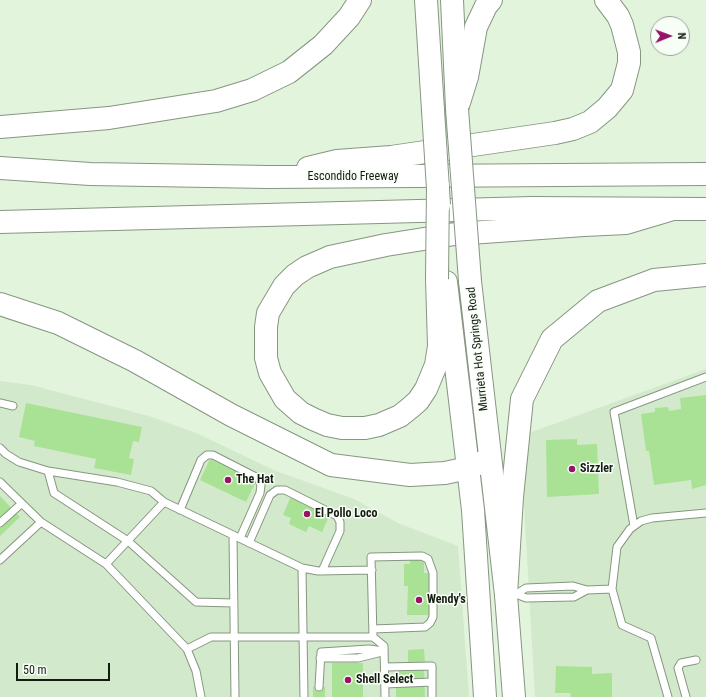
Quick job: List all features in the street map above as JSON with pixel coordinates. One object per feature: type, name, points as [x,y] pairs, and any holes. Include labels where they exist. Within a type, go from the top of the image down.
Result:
[{"type":"main road","points":[[0,126],[109,118],[216,101],[252,90],[289,72],[317,50],[349,17],[360,0]]},
{"type":"main road","points":[[426,0],[438,186],[441,279],[439,346],[436,365],[426,390],[418,401],[400,416],[379,425],[365,428],[342,428],[327,425],[301,413],[285,399],[270,373],[266,358],[266,327],[268,313],[284,286],[295,275],[307,267],[330,257],[386,245],[462,234],[626,223],[673,209]]},
{"type":"main road","name":"Murrieta Hot Springs Road","points":[[452,0],[457,109],[470,281],[490,459],[511,594],[514,697]]},
{"type":"main road","points":[[457,109],[467,77],[476,27],[486,6],[491,0]]},
{"type":"main road","points":[[268,178],[337,161],[391,157],[555,133],[573,129],[590,122],[607,108],[622,90],[629,63],[629,52],[622,25],[618,16],[606,0]]},
{"type":"main road","name":"Escondido Freeway","points":[[0,168],[90,174],[268,178],[706,174]]},
{"type":"main road","points":[[0,222],[532,208],[706,208]]},
{"type":"main road","points":[[511,594],[512,497],[522,399],[552,339],[598,301],[654,280],[706,275]]},
{"type":"main road","name":"Murrieta Hot Springs Road","points":[[441,279],[473,510],[485,697]]},
{"type":"main road","points":[[0,304],[58,323],[135,361],[231,415],[332,465],[410,475],[445,473],[468,468],[490,459]]},
{"type":"lane","points":[[634,526],[614,412],[706,377]]},
{"type":"lane","points":[[0,403],[14,406]]},
{"type":"lane","points":[[0,448],[6,454],[19,462],[48,471],[117,482],[151,491],[164,502],[302,568],[322,571],[372,570]]},
{"type":"lane","points":[[180,510],[201,460],[207,455],[214,455],[258,478],[261,485],[260,493],[236,537],[234,603],[235,697]]},
{"type":"lane","points":[[48,471],[54,493],[128,541],[196,602],[234,603]]},
{"type":"lane","points":[[0,482],[3,491],[21,504],[41,522],[106,564],[187,648],[196,671],[201,697]]},
{"type":"lane","points":[[249,543],[270,495],[278,490],[285,490],[337,516],[340,522],[340,531],[322,571]]},
{"type":"lane","points":[[106,564],[164,502]]},
{"type":"lane","points":[[0,523],[21,504]]},
{"type":"lane","points":[[668,697],[651,638],[622,625],[612,589],[617,547],[634,526],[652,518],[706,513]]},
{"type":"lane","points":[[0,560],[41,522]]},
{"type":"lane","points":[[373,629],[425,627],[430,623],[433,617],[433,573],[428,559],[422,556],[371,558],[373,637]]},
{"type":"lane","points":[[302,568],[304,697]]},
{"type":"lane","points":[[511,594],[526,588],[573,586],[587,590],[612,589]]},
{"type":"lane","points":[[511,594],[526,598],[574,597],[587,590]]},
{"type":"lane","points":[[187,648],[211,637],[373,637],[384,646],[386,697]]},
{"type":"lane","points":[[320,687],[320,658],[358,658],[384,651]]},
{"type":"lane","points":[[686,697],[678,668],[682,663],[696,660]]},
{"type":"lane","points":[[385,667],[432,666],[432,697]]},
{"type":"lane","points":[[385,684],[432,682]]},
{"type":"shaded area","points":[[706,369],[706,697],[535,697],[523,487],[529,433]]},
{"type":"shaded area","points":[[0,381],[31,385],[149,416],[196,433],[276,471],[354,499],[398,523],[458,546],[469,697],[0,697]]},
{"type":"building","points":[[706,395],[706,485],[692,489],[691,480],[654,485],[649,451],[646,451],[641,414],[655,412],[655,408],[668,407],[669,411],[681,409],[680,398]]},
{"type":"building","points":[[26,403],[142,427],[139,442],[133,441],[129,458],[134,459],[131,475],[94,468],[96,459],[34,446],[35,441],[19,437]]},
{"type":"building","name":"Sizzler","points":[[577,439],[577,445],[597,444],[599,494],[547,497],[546,440]]},
{"type":"building","name":"The Hat","points":[[210,459],[256,481],[246,502],[200,480]]},
{"type":"building","points":[[0,496],[20,517],[0,536]]},
{"type":"building","name":"El Pollo Loco","points":[[291,496],[330,514],[322,532],[309,526],[306,532],[289,524],[291,518],[283,515]]},
{"type":"building","name":"Wendy's","points":[[410,560],[424,560],[424,573],[431,573],[431,615],[407,615],[408,586],[404,586],[404,564],[410,564]]},
{"type":"building","points":[[424,649],[425,663],[408,664],[408,650]]},
{"type":"building","name":"Shell Select","points":[[332,663],[363,663],[363,697],[332,697]]},
{"type":"building","points":[[556,666],[592,667],[592,674],[612,673],[612,697],[571,697],[570,693],[555,693]]},
{"type":"building","points":[[424,669],[425,697],[396,697],[396,670]]},
{"type":"building","points":[[313,687],[325,687],[325,697],[313,697]]},
{"type":"place","name":"Sizzler","points":[[572,469]]},
{"type":"place","name":"The Hat","points":[[228,480]]},
{"type":"place","name":"El Pollo Loco","points":[[307,514]]},
{"type":"place","name":"Wendy's","points":[[419,600]]},
{"type":"place","name":"Shell Select","points":[[348,680]]}]
